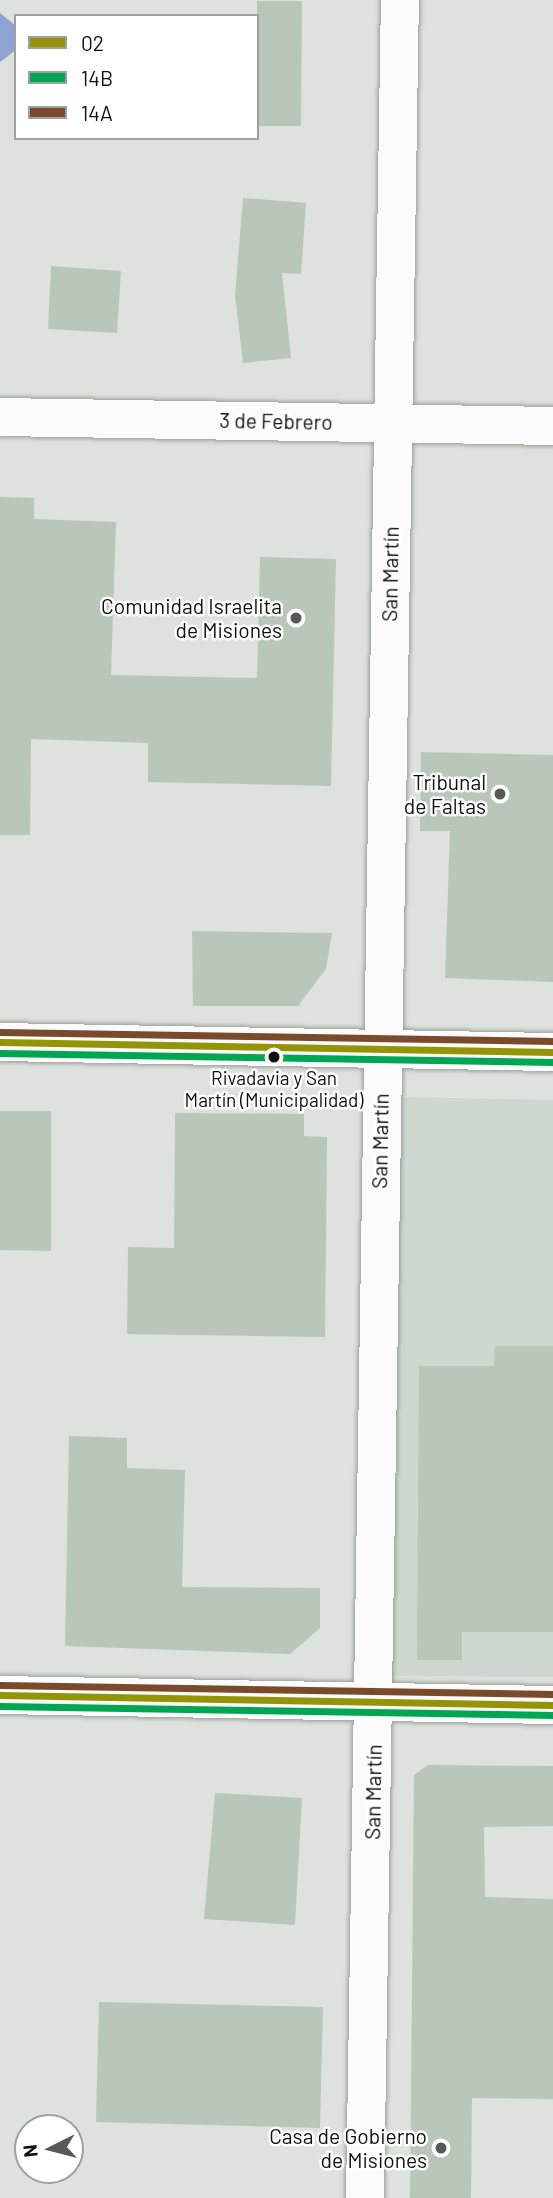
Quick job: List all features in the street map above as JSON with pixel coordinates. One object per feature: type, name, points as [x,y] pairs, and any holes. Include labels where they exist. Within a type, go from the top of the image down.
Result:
[{"type":"street","name":"San Martín","points":[[365,2198],[375,1702],[381,1048],[400,0]]},
{"type":"street","name":"3 de Febrero","points":[[0,417],[553,426]]},
{"type":"street","points":[[0,1042],[553,1052]]},
{"type":"street","points":[[0,1696],[553,1705]]},
{"type":"shaded area","points":[[399,1097],[553,1100],[553,1677],[390,1676]]},
{"type":"water","points":[[0,13],[14,24],[14,52],[0,62]]},
{"type":"building","points":[[257,1],[302,1],[301,126],[259,126]]},
{"type":"building","points":[[243,198],[306,203],[301,274],[282,273],[291,358],[243,363],[235,295]]},
{"type":"building","points":[[51,266],[121,271],[117,333],[48,329]]},
{"type":"building","points":[[0,497],[34,498],[34,519],[116,522],[111,675],[257,678],[260,557],[336,559],[331,786],[148,782],[148,743],[31,739],[30,835],[0,835]]},
{"type":"building","points":[[421,752],[553,755],[553,982],[445,978],[450,831],[420,831]]},
{"type":"building","points":[[192,931],[332,933],[326,969],[298,1006],[193,1006]]},
{"type":"building","points":[[0,1111],[51,1111],[51,1251],[0,1250]]},
{"type":"building","points":[[175,1113],[304,1114],[304,1136],[327,1137],[325,1337],[127,1334],[128,1247],[174,1248]]},
{"type":"building","points":[[495,1346],[553,1346],[553,1632],[462,1632],[462,1660],[417,1660],[419,1366],[494,1366]]},
{"type":"building","points":[[69,1436],[127,1438],[127,1468],[185,1470],[182,1587],[320,1588],[320,1628],[290,1654],[65,1646]]},
{"type":"building","points":[[428,1765],[553,1766],[553,1826],[484,1827],[485,1897],[553,1899],[553,2099],[472,2098],[471,2198],[410,2198],[414,1775]]},
{"type":"building","points":[[215,1793],[302,1798],[295,1925],[204,1919]]},
{"type":"building","points":[[99,2002],[323,2007],[320,2128],[96,2122]]},
{"type":"transit line","name":"14A","points":[[0,1032],[553,1041]]},
{"type":"transit line","name":"02","points":[[0,1042],[553,1052]]},
{"type":"transit line","name":"14B","points":[[0,1053],[553,1062]]},
{"type":"transit line","name":"14A","points":[[0,1685],[553,1694]]},
{"type":"transit line","name":"02","points":[[0,1695],[553,1705]]},
{"type":"transit line","name":"14B","points":[[0,1706],[553,1715]]},
{"type":"place","name":"Comunidad Israelita de Misiones","points":[[296,618]]},
{"type":"place","name":"Tribunal de Faltas","points":[[500,794]]},
{"type":"place","name":"Rivadavia y San Martín (Municipalidad)","points":[[274,1057]]},
{"type":"place","name":"Casa de Gobierno de Misiones","points":[[441,2148]]}]
